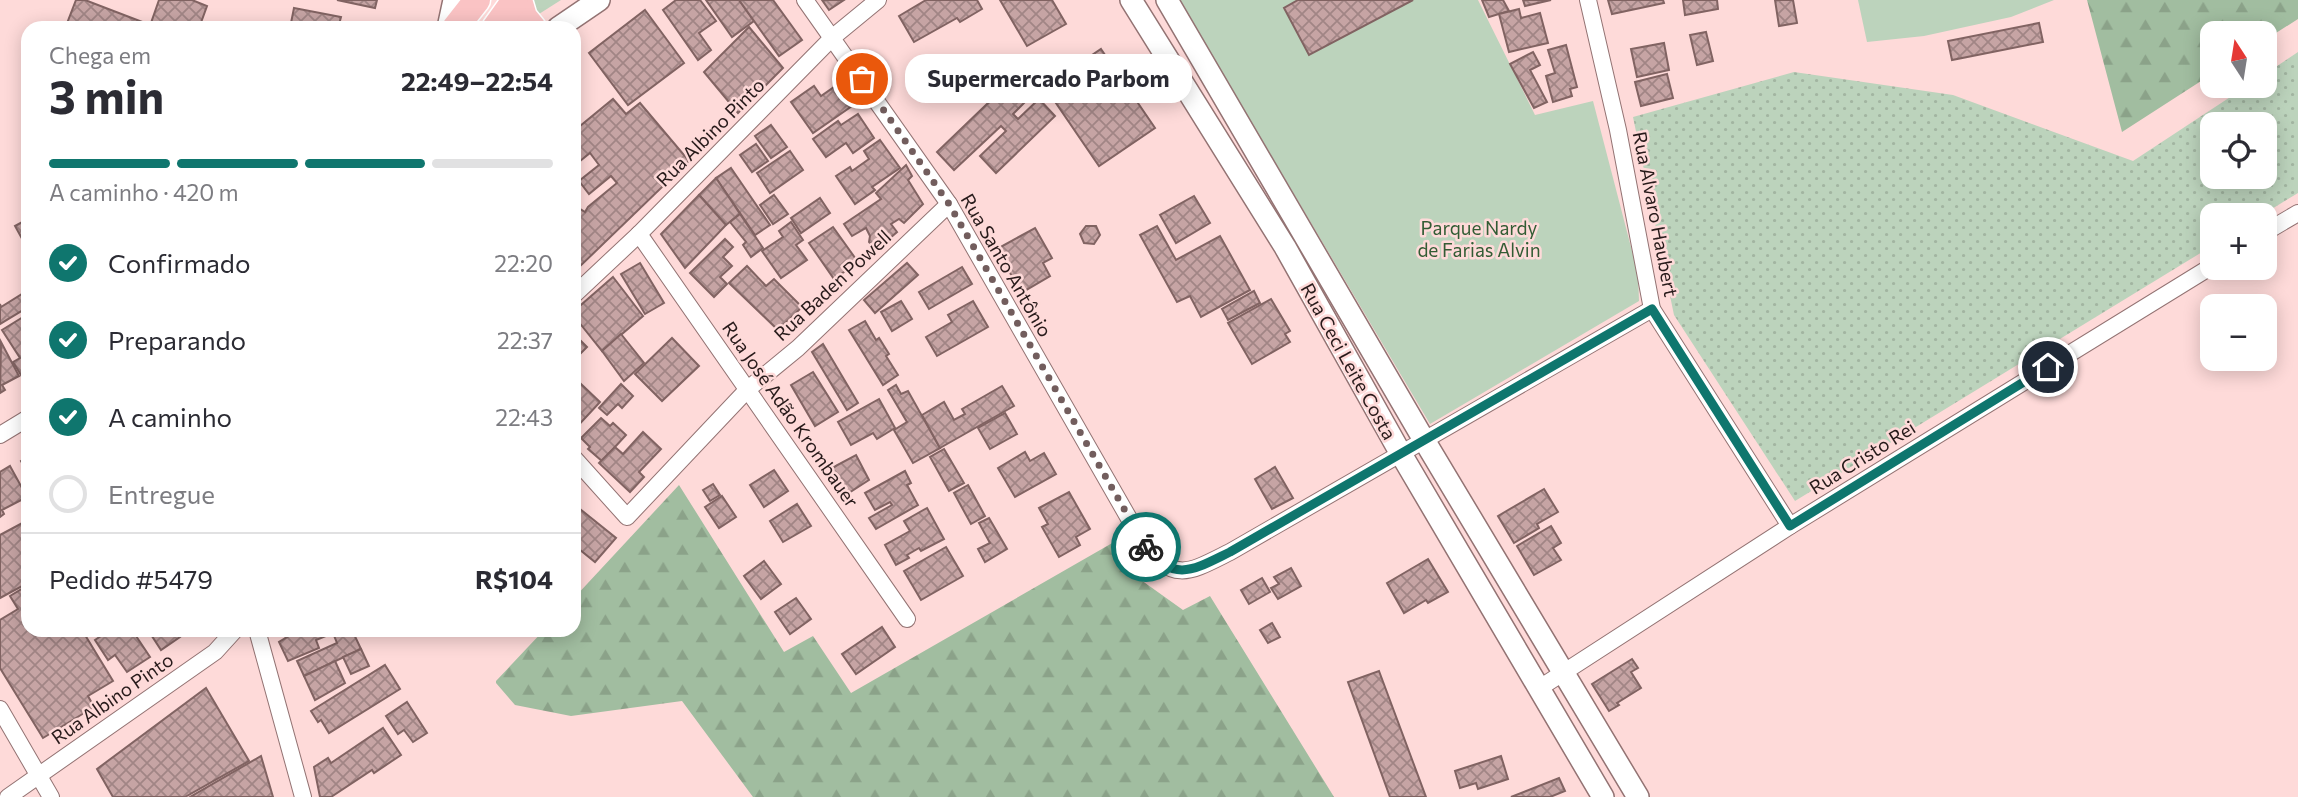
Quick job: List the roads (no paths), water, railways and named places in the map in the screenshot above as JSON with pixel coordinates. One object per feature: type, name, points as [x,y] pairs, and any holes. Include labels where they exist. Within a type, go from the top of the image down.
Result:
[{"type":"main road","points":[[460,21],[477,0]]},
{"type":"main road","points":[[501,21],[517,0]]},
{"type":"main road","points":[[517,0],[527,21]]},
{"type":"street","points":[[450,21],[454,0]]},
{"type":"street","points":[[477,0],[491,21]]},
{"type":"street","points":[[568,21],[599,0]]},
{"type":"street","name":"Rua Santo Antônio","points":[[805,0],[949,204],[1143,544],[1156,561],[1169,569],[1184,571],[1198,568],[1401,454]]},
{"type":"street","name":"Rua Albino Pinto","points":[[581,288],[639,234],[833,37],[878,0]]},
{"type":"street","name":"Rua Ceci Leite Costa","points":[[1132,0],[1271,225],[1401,454],[1603,797]]},
{"type":"street","name":"Rua Ceci Leite Costa","points":[[1167,0],[1424,440],[1638,797]]},
{"type":"street","name":"Rua Alvaro Haubert","points":[[1588,0],[1618,130],[1652,309],[1790,526]]},
{"type":"street","name":"Rua Baden Powell","points":[[581,466],[627,517],[748,389],[798,348],[949,204]]},
{"type":"street","points":[[1271,225],[1291,212]]},
{"type":"street","points":[[2277,225],[2298,213]]},
{"type":"street","name":"Rua José Adão Krombauer","points":[[639,234],[907,619]]},
{"type":"street","name":"Rua Cristo Rei","points":[[1538,689],[1790,526],[2200,273]]},
{"type":"street","points":[[1401,454],[1652,309]]},
{"type":"street","points":[[0,435],[21,422]]},
{"type":"street","name":"Rua Albino Pinto","points":[[8,797],[215,652],[229,637]]},
{"type":"street","points":[[259,637],[303,797]]},
{"type":"street","points":[[0,709],[51,797]]},
{"type":"place","name":"Supermercado Parbom","points":[[862,79]]},
{"type":"park label","name":"Parque Nardy de Farias Alvin","points":[[1479,238]]}]
